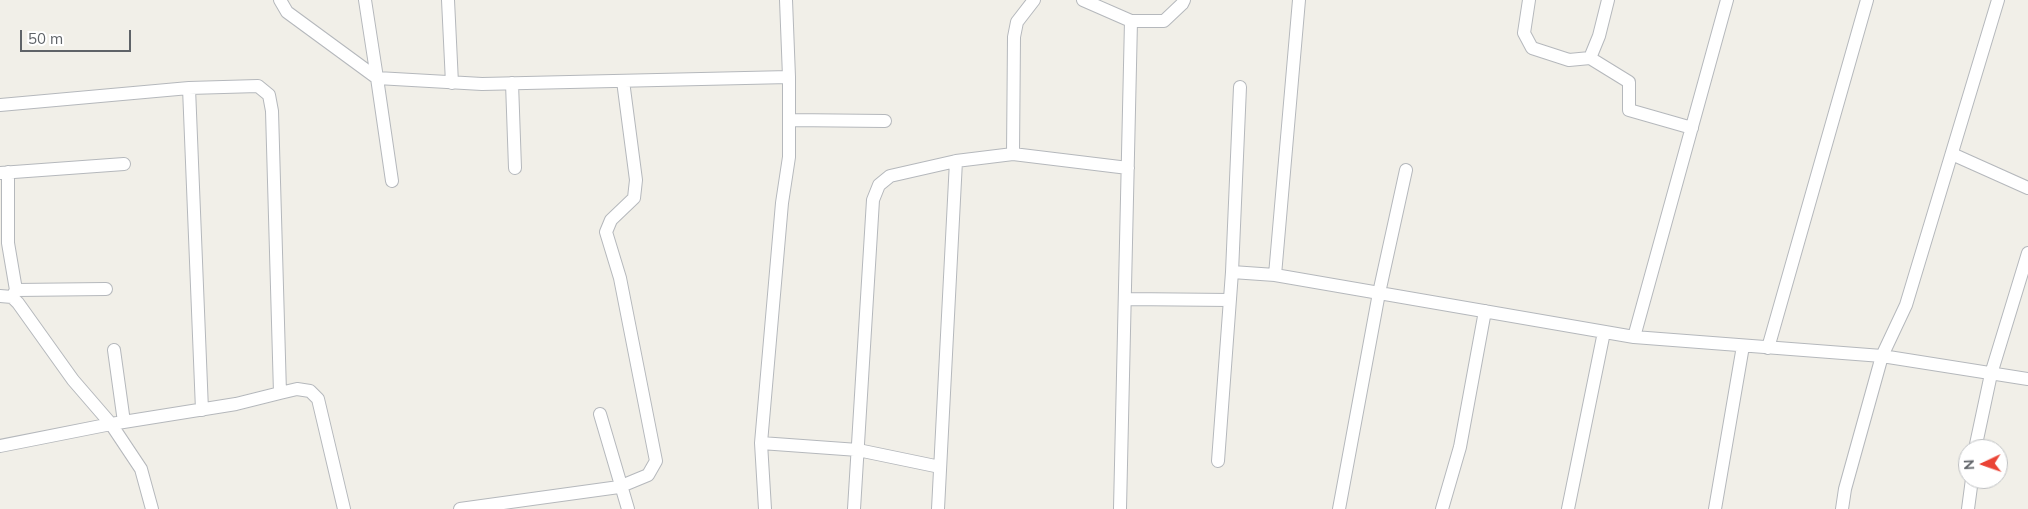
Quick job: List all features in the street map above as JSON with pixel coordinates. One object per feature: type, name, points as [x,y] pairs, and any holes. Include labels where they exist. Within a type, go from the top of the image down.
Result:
[{"type":"street","points":[[280,0],[287,12],[377,78],[512,84],[789,77]]},
{"type":"street","points":[[365,0],[392,180]]},
{"type":"street","points":[[448,0],[452,82]]},
{"type":"street","points":[[765,509],[761,443],[782,203],[789,156],[789,77],[786,0]]},
{"type":"street","points":[[1013,154],[1014,38],[1016,22],[1034,0]]},
{"type":"street","points":[[1083,0],[1131,21],[1164,21],[1184,0]]},
{"type":"street","points":[[1275,275],[1298,0]]},
{"type":"street","points":[[1529,0],[1524,33],[1532,48],[1569,60],[1590,58],[1629,82],[1629,110],[1692,128]]},
{"type":"street","points":[[1590,58],[1599,36],[1608,0]]},
{"type":"street","points":[[1634,337],[1727,0]]},
{"type":"street","points":[[1768,348],[1867,0]]},
{"type":"street","points":[[1842,509],[1847,479],[1882,356],[1906,305],[1998,0]]},
{"type":"street","points":[[1120,509],[1131,21]]},
{"type":"street","points":[[460,509],[620,487],[648,475],[656,462],[620,278],[606,232],[611,220],[634,198],[636,180],[623,81]]},
{"type":"street","points":[[512,84],[515,168]]},
{"type":"street","points":[[0,105],[190,88],[258,86],[269,95],[272,111],[280,393]]},
{"type":"street","points":[[1218,461],[1232,272],[1240,87]]},
{"type":"street","points":[[190,88],[202,410]]},
{"type":"street","points":[[789,120],[885,121]]},
{"type":"street","points":[[854,509],[873,200],[879,185],[890,176],[956,161],[1013,154],[1128,168]]},
{"type":"street","points":[[1952,154],[2028,188]]},
{"type":"street","points":[[938,509],[956,161]]},
{"type":"street","points":[[124,164],[4,173],[9,294],[73,380],[118,423],[141,468],[152,509]]},
{"type":"street","points":[[1339,509],[1379,293],[1406,170]]},
{"type":"street","points":[[1977,439],[1991,374],[2028,253]]},
{"type":"street","points":[[1232,272],[1275,275],[1634,337],[1882,356],[2028,379]]},
{"type":"street","points":[[9,294],[106,289]]},
{"type":"street","points":[[1125,300],[1230,300]]},
{"type":"street","points":[[1442,509],[1460,447],[1485,311]]},
{"type":"street","points":[[1568,509],[1604,332]]},
{"type":"street","points":[[1715,509],[1742,346]]},
{"type":"street","points":[[114,350],[118,423]]},
{"type":"street","points":[[0,446],[118,423],[236,404],[297,389],[310,391],[318,399],[344,509]]},
{"type":"street","points":[[600,414],[628,509]]},
{"type":"street","points":[[761,443],[858,450],[940,467]]},
{"type":"street","points":[[1968,509],[1971,489]]}]
